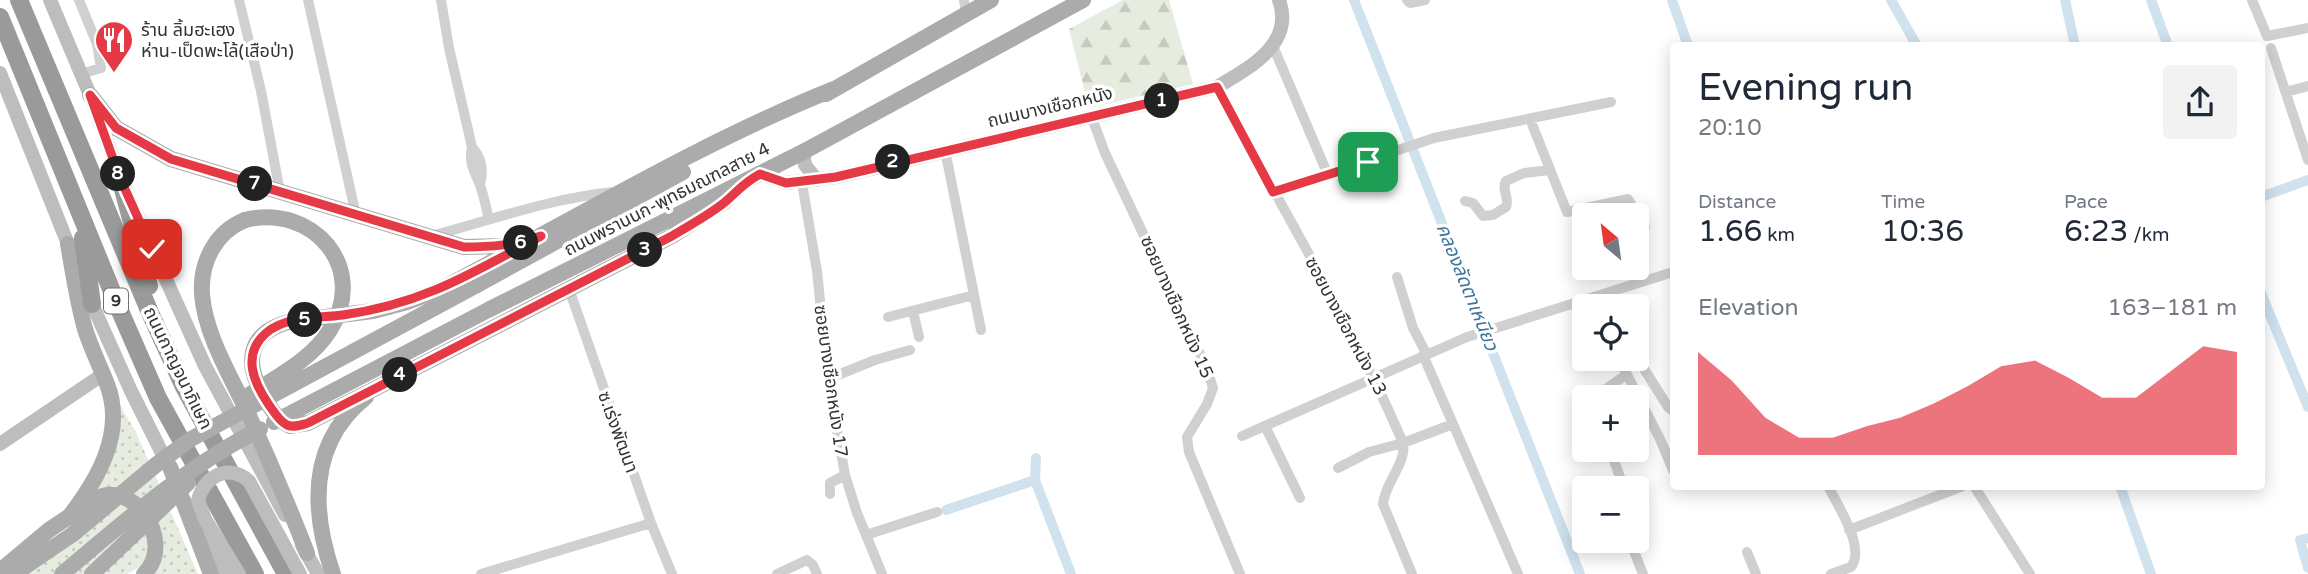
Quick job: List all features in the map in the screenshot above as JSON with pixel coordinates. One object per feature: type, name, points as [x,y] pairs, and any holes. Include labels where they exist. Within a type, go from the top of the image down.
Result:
[{"type":"highway","name":"ถนนกาญจนาภิเษก","points":[[19,0],[151,315],[184,387],[286,574]]},
{"type":"highway","name":"ถนนกาญจนาภิเษก","points":[[0,17],[158,398],[256,574]]},
{"type":"highway","points":[[120,178],[151,293],[151,315]]},
{"type":"highway","points":[[79,212],[92,304]]},
{"type":"main road","points":[[50,0],[90,95],[120,178],[205,366],[318,574]]},
{"type":"main road","name":"ถนนพรานนก-พุทธมณฑลสาย 4","points":[[25,574],[191,439],[834,89],[965,7],[991,0]]},
{"type":"main road","name":"ถนนพรานนก-พุทธมณฑลสาย 4","points":[[62,574],[163,489],[219,452],[490,309],[742,184],[1083,0]]},
{"type":"main road","points":[[1273,46],[1283,20],[1279,0]]},
{"type":"main road","name":"ถนนบางเชือกหนัง","points":[[760,174],[786,183],[836,177],[1217,87],[1249,67],[1273,46]]},
{"type":"main road","points":[[0,73],[92,304],[170,467],[226,574]]},
{"type":"main road","points":[[742,184],[724,202],[693,223],[308,423],[290,426],[277,416],[255,384],[252,358],[261,338],[277,326],[293,321],[373,310],[439,290],[754,123],[834,89]]},
{"type":"main road","points":[[90,95],[116,128],[171,159],[464,247],[522,243],[541,236]]},
{"type":"main road","points":[[803,152],[806,165],[817,180]]},
{"type":"main road","points":[[191,439],[237,403],[311,353],[330,330],[340,309],[342,288],[338,266],[329,247],[317,234],[300,223],[280,216],[245,220],[222,235],[210,253],[202,279],[204,304],[211,332],[284,492],[307,553]]},
{"type":"main road","points":[[68,244],[82,318],[113,407],[109,446],[96,478],[68,518]]},
{"type":"main road","points":[[0,444],[102,375]]},
{"type":"main road","points":[[333,574],[316,507],[321,467],[338,429],[349,414],[388,381]]},
{"type":"main road","points":[[76,574],[159,501],[260,429]]},
{"type":"main road","points":[[92,574],[174,495],[212,464]]},
{"type":"main road","points":[[170,467],[211,574]]},
{"type":"main road","points":[[239,574],[205,519],[198,500],[206,481],[226,472],[238,474],[249,481],[300,574]]},
{"type":"main road","points":[[0,571],[98,496],[114,494],[141,510],[152,525],[157,542],[155,560],[144,574]]},
{"type":"main road","points":[[14,574],[73,534]]},
{"type":"street","points":[[79,0],[97,44],[101,68],[81,74]]},
{"type":"street","points":[[239,0],[261,91],[280,191]]},
{"type":"street","points":[[308,0],[356,215]]},
{"type":"street","points":[[440,0],[472,147],[480,157],[483,172],[480,184],[489,219]]},
{"type":"street","points":[[1407,0],[1410,3],[1425,0]]},
{"type":"street","points":[[2252,0],[2267,36],[2308,28]]},
{"type":"street","points":[[1273,46],[1328,175]]},
{"type":"street","points":[[2271,48],[2308,160]]},
{"type":"street","points":[[2286,92],[2308,86]]},
{"type":"street","name":"ซอยบางเชือกหนัง 13","points":[[1217,87],[1273,192],[1332,293],[1375,376],[1403,443]]},
{"type":"street","points":[[1273,192],[1416,144],[1611,102]]},
{"type":"street","name":"ซอยบางเชือกหนัง 15","points":[[1092,118],[1105,153],[1207,369],[1213,388],[1208,404],[1186,437],[1189,452],[1240,574]]},
{"type":"street","points":[[1530,120],[1567,212],[1572,211]]},
{"type":"street","points":[[945,150],[981,330]]},
{"type":"street","points":[[1465,201],[1473,203],[1483,216],[1493,215],[1506,208],[1508,203],[1504,189],[1506,181],[1524,173],[1550,170]]},
{"type":"street","name":"ซอยบางเชือกหนัง 17","points":[[802,183],[817,271],[828,379],[845,475],[882,574]]},
{"type":"street","points":[[428,237],[551,201],[624,191]]},
{"type":"street","points":[[1609,203],[1628,199],[1630,203]]},
{"type":"street","points":[[551,201],[564,223]]},
{"type":"street","points":[[1601,294],[1670,273]]},
{"type":"street","points":[[1397,277],[1413,328],[1518,574]]},
{"type":"street","name":"ซ.เร่งพัฒนา","points":[[569,289],[651,523],[672,574]]},
{"type":"street","points":[[888,317],[974,295]]},
{"type":"street","points":[[1242,436],[1476,333],[1572,303]]},
{"type":"street","points":[[913,311],[919,337]]},
{"type":"street","points":[[828,379],[875,360],[910,350]]},
{"type":"street","points":[[1624,371],[1670,463]]},
{"type":"street","points":[[1645,371],[1670,409]]},
{"type":"street","points":[[1611,385],[1626,375]]},
{"type":"street","points":[[1338,468],[1369,452],[1403,443],[1453,424]]},
{"type":"street","points":[[1265,426],[1300,498]]},
{"type":"street","points":[[1403,443],[1405,452],[1384,494],[1383,504],[1412,574]]},
{"type":"street","points":[[830,494],[830,483],[845,475]]},
{"type":"street","points":[[1830,490],[1849,530],[1857,555],[1852,571],[1831,574]]},
{"type":"street","points":[[1849,530],[1953,490]]},
{"type":"street","points":[[1977,490],[2030,574]]},
{"type":"street","points":[[866,535],[937,512]]},
{"type":"street","points":[[481,574],[651,523]]},
{"type":"street","points":[[1747,552],[1756,574]]},
{"type":"street","points":[[1635,553],[1643,574]]},
{"type":"street","points":[[777,574],[807,560],[817,574]]},
{"type":"green space","points":[[1123,0],[1169,0],[1193,84],[1089,108],[1069,29]]},
{"type":"green space","points":[[119,404],[136,432],[198,574],[147,574],[163,546],[118,490],[97,490]]},
{"type":"green space","points":[[117,503],[136,516],[147,534],[151,549],[141,566],[127,574],[17,574]]},
{"type":"waterway","name":"คลองลัดตาเหนียว","points":[[1354,0],[1580,574]]},
{"type":"waterway","points":[[1672,0],[1687,42]]},
{"type":"waterway","points":[[1891,0],[1915,42]]},
{"type":"waterway","points":[[2065,0],[2074,42]]},
{"type":"waterway","points":[[2151,0],[2167,42]]},
{"type":"waterway","points":[[2265,196],[2308,180]]},
{"type":"waterway","points":[[2265,303],[2308,407]]},
{"type":"waterway","points":[[1036,458],[1035,480],[1071,574]]},
{"type":"waterway","points":[[946,510],[1035,480]]},
{"type":"waterway","points":[[2121,490],[2151,574]]},
{"type":"waterway","points":[[2308,538],[2300,540],[2308,568]]},
{"type":"place","name":"ร้าน ลิ้มฮะเฮง ห่าน-เป็ดพะโล้(เสือป่า)","points":[[114,74]]},
{"type":"route","points":[[152,249],[120,178],[90,95],[116,128],[171,159],[464,247],[504,246],[541,236],[424,296],[390,307],[285,323],[265,333],[256,344],[252,358],[255,384],[281,420],[294,426],[308,423],[672,236],[712,212],[742,184],[760,174],[786,183],[836,177],[1217,87],[1273,192],[1368,162]]}]
